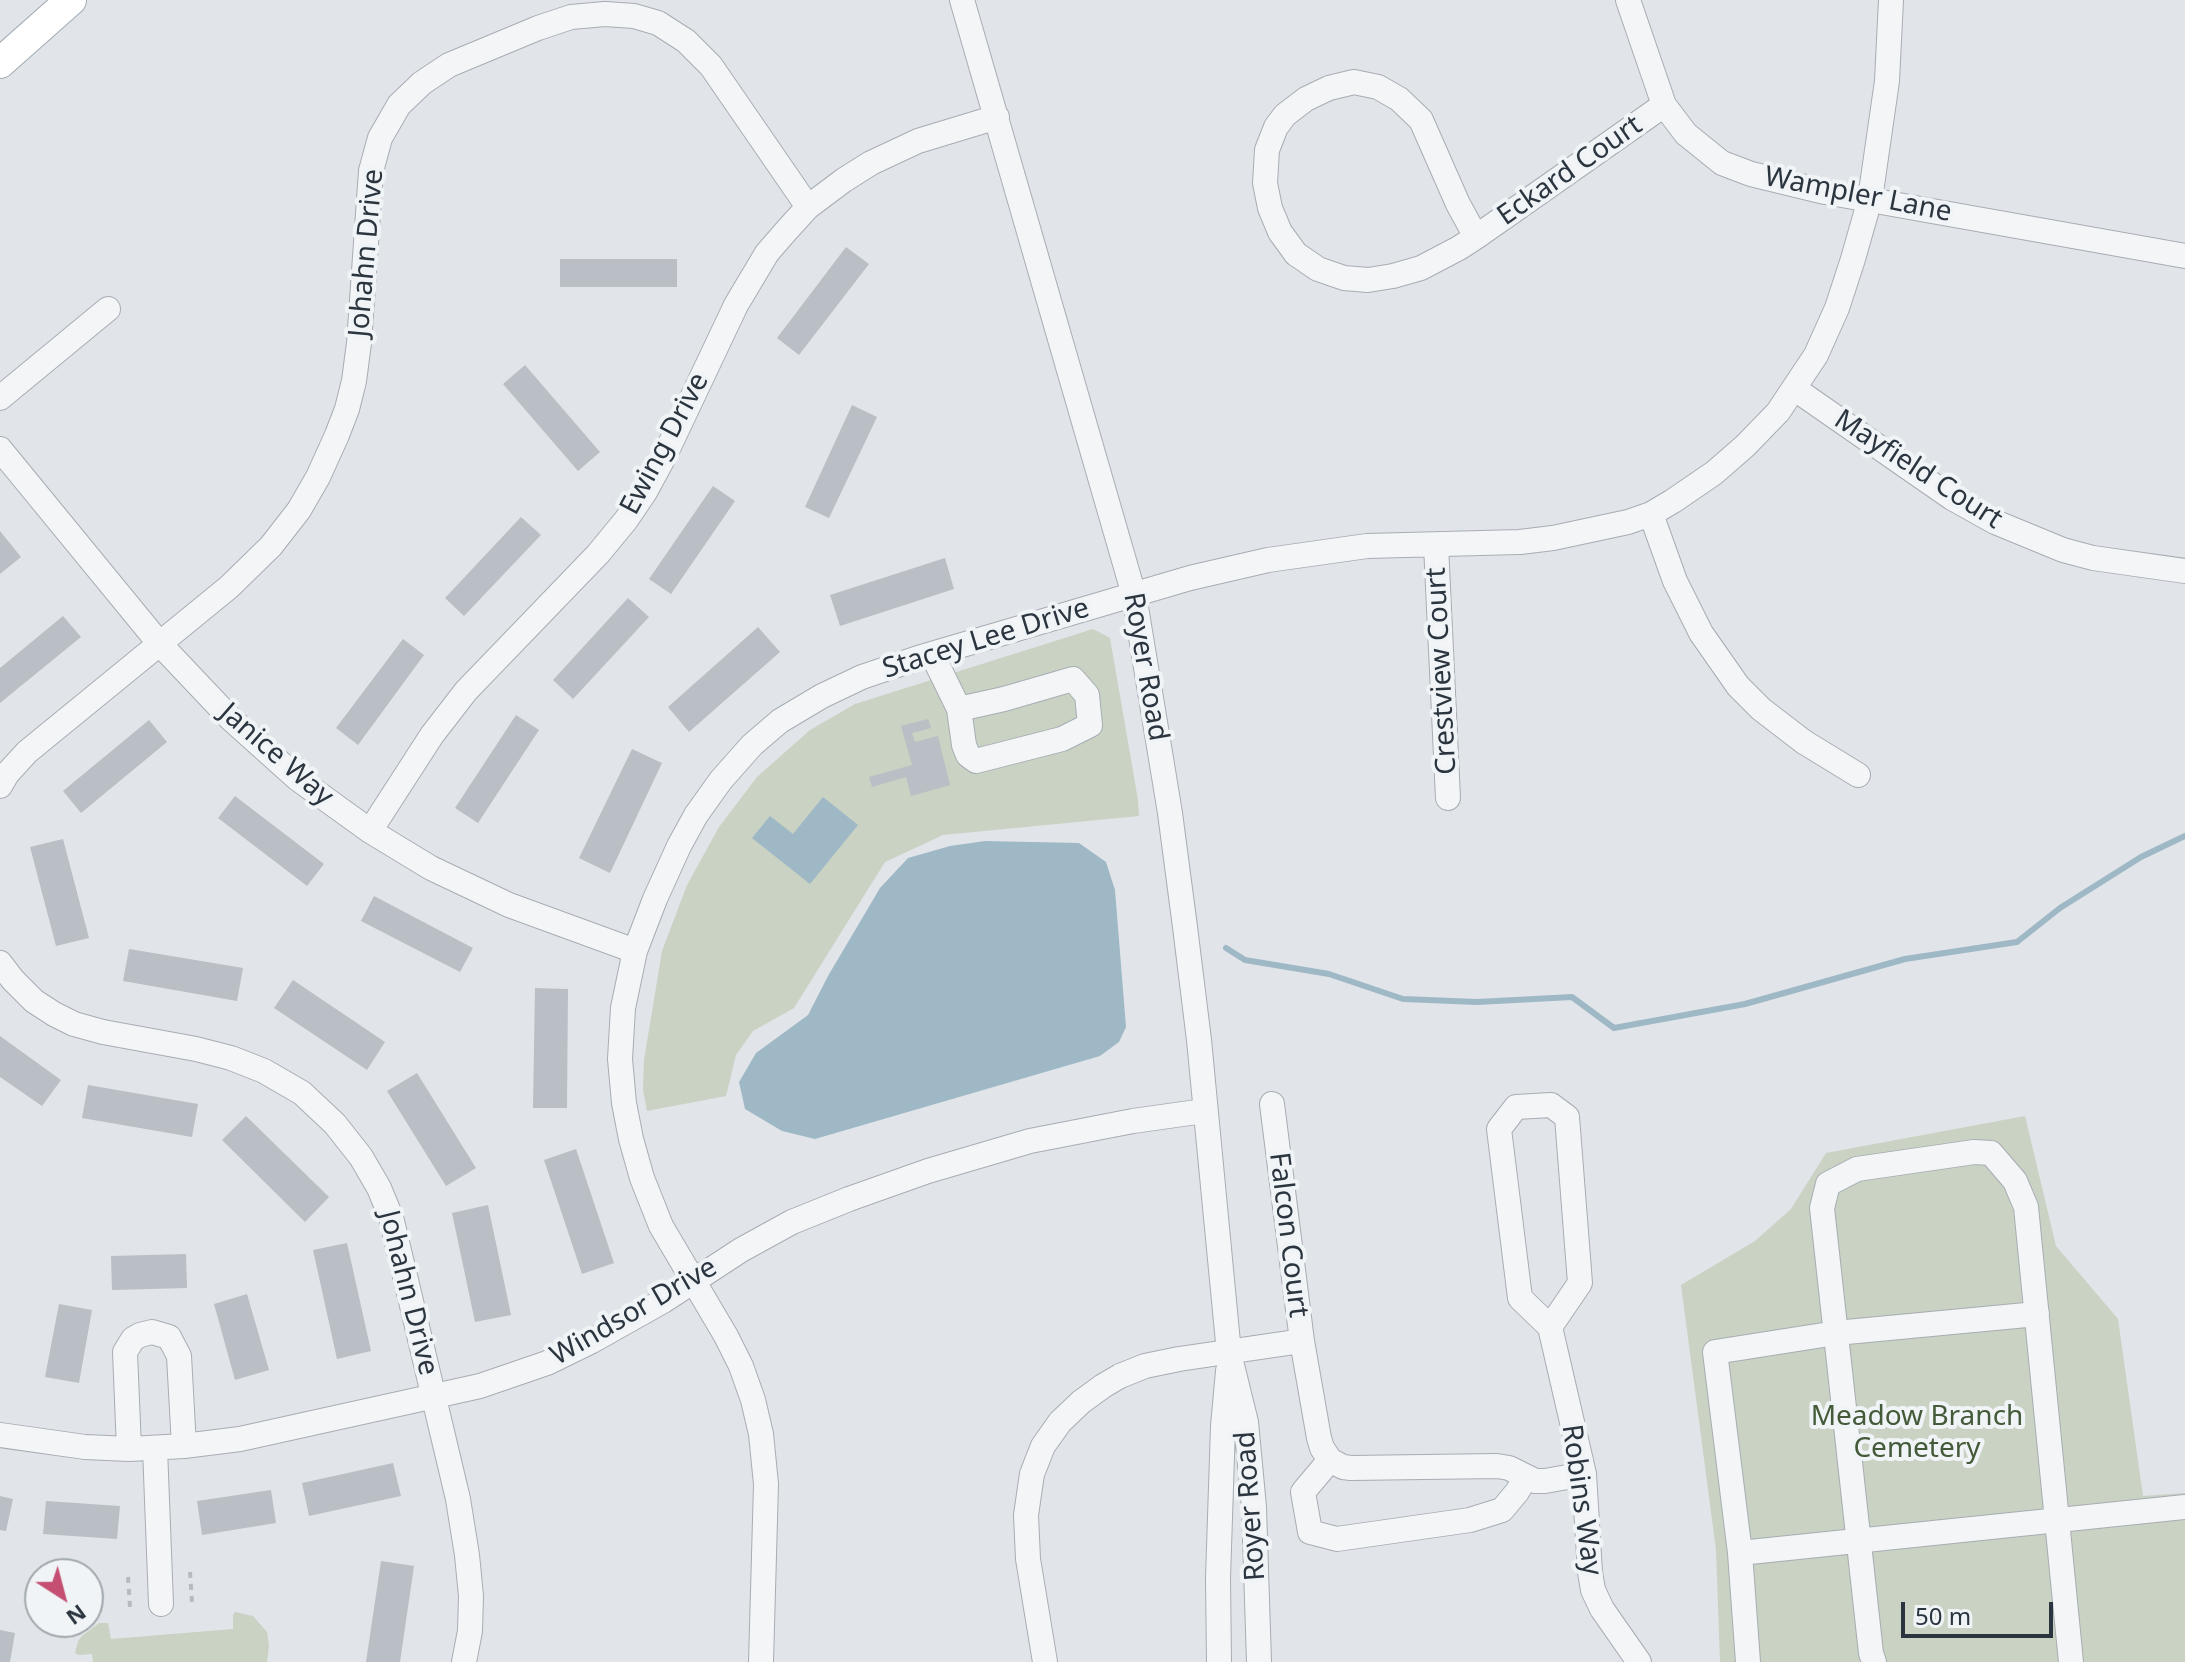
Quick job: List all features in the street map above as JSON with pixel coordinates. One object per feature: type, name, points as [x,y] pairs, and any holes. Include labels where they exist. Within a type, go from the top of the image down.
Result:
[{"type":"main road","points":[[0,63],[71,0]]},
{"type":"street","name":"Royer Road","points":[[962,0],[1134,595],[1172,827],[1199,1040],[1229,1353],[1246,1422],[1254,1507],[1259,1662]]},
{"type":"street","name":"Wampler Lane","points":[[1628,0],[1664,105],[1686,134],[1722,163],[1775,181],[2185,256]]},
{"type":"street","name":"Stacey Lee Drive","points":[[761,1662],[766,1484],[761,1434],[741,1366],[661,1226],[642,1178],[624,1103],[620,1059],[623,1008],[635,951],[661,886],[696,815],[752,745],[780,721],[862,677],[1190,578],[1268,560],[1367,546],[1520,542],[1628,522],[1651,514],[1714,473],[1778,412],[1816,355],[1837,308],[1870,199],[1887,81],[1891,0]]},
{"type":"street","name":"Johahn Drive","points":[[0,786],[27,752],[229,587],[271,546],[299,510],[324,463],[347,409],[354,381],[371,171],[380,138],[399,105],[422,83],[449,65],[571,17],[605,14],[634,16],[658,23],[686,41],[711,66],[808,207]]},
{"type":"street","name":"Eckard Court","points":[[1476,237],[1421,120],[1399,99],[1378,87],[1354,82],[1329,88],[1306,99],[1285,115],[1276,127],[1267,150],[1265,183],[1270,208],[1280,232],[1296,254],[1318,269],[1344,278],[1368,280],[1421,268],[1476,237],[1664,105]]},
{"type":"street","name":"Ewing Drive","points":[[370,831],[432,735],[466,691],[598,554],[626,520],[665,455],[718,341],[767,253],[808,207],[871,163],[918,141],[997,117]]},
{"type":"street","points":[[0,398],[108,309]]},
{"type":"street","name":"Mayfield Court","points":[[1795,389],[1952,498],[1995,522],[2063,550],[2123,563],[2185,571]]},
{"type":"street","name":"Janice Way","points":[[0,449],[159,643],[230,718],[298,779],[370,831],[431,868],[509,905],[635,951]]},
{"type":"street","points":[[1651,514],[1675,581],[1701,633],[1738,686],[1761,709],[1804,742],[1858,775]]},
{"type":"street","name":"Crestview Court","points":[[1436,545],[1448,798]]},
{"type":"street","points":[[932,654],[959,709],[968,755],[976,761],[1062,739],[1090,725],[1087,695],[1073,679],[959,709]]},
{"type":"street","name":"Johahn Drive","points":[[0,963],[34,1001],[64,1019],[103,1032],[231,1058],[264,1071],[302,1093],[335,1124],[361,1157],[391,1217],[458,1499],[471,1596],[470,1631],[464,1662]]},
{"type":"street","name":"Falcon Court","points":[[1045,1662],[1028,1559],[1026,1515],[1032,1474],[1043,1446],[1060,1422],[1081,1402],[1120,1376],[1145,1366],[1302,1341],[1272,1104]]},
{"type":"street","points":[[1551,1105],[1567,1117],[1580,1283],[1550,1327],[1520,1298],[1499,1129],[1516,1107],[1551,1105]]},
{"type":"street","name":"Windsor Drive","points":[[0,1435],[57,1444],[129,1449],[184,1446],[240,1439],[480,1386],[547,1363],[628,1322],[741,1250],[792,1222],[849,1199],[928,1171],[1030,1141],[1204,1111]]},
{"type":"street","points":[[1874,1662],[1822,1208],[1828,1184],[1857,1169],[1974,1152],[1991,1153],[2015,1181],[2026,1207],[2071,1662]]},
{"type":"street","points":[[1748,1662],[1740,1553],[1715,1352],[1836,1333],[2037,1314]]},
{"type":"street","name":"Robins Way","points":[[1550,1327],[1584,1474],[1593,1590],[1602,1609],[1639,1662]]},
{"type":"street","points":[[129,1449],[125,1352],[133,1339],[152,1332],[169,1337],[179,1356],[184,1446]]},
{"type":"street","points":[[1302,1341],[1322,1448],[1330,1460],[1343,1467],[1497,1466],[1509,1468],[1535,1481],[1584,1474]]},
{"type":"street","name":"Royer Road","points":[[1219,1662],[1219,1548],[1229,1353]]},
{"type":"street","points":[[155,1448],[161,1604]]},
{"type":"street","points":[[1330,1460],[1303,1492],[1310,1532],[1337,1539],[1470,1520],[1502,1510],[1526,1477]]},
{"type":"street","points":[[1740,1553],[2185,1507]]},
{"type":"path","points":[[190,1572],[192,1602]]},
{"type":"path","points":[[128,1577],[130,1607]]},
{"type":"green space","points":[[1093,629],[1110,638],[1139,816],[943,835],[885,862],[794,1008],[753,1031],[736,1055],[726,1096],[647,1111],[643,1090],[644,1060],[662,951],[687,885],[719,827],[757,777],[810,730],[855,704]]},
{"type":"green space","name":"Meadow Branch Cemetery","points":[[2025,1116],[2056,1246],[2118,1319],[2143,1496],[2185,1493],[2185,1662],[1720,1662],[1716,1550],[1681,1285],[1755,1241],[1791,1209],[1826,1153]]},
{"type":"green space","points":[[235,1612],[253,1616],[267,1632],[267,1662],[93,1662],[92,1654],[75,1653],[80,1638],[104,1638],[104,1623],[108,1623],[111,1639],[233,1629]]},
{"type":"water","points":[[823,797],[858,825],[810,884],[752,838],[770,816],[793,834]]},
{"type":"water","points":[[985,841],[1079,843],[1106,862],[1115,890],[1126,1027],[1119,1042],[1100,1056],[815,1139],[782,1131],[745,1109],[739,1082],[756,1053],[808,1015],[880,888],[908,858],[950,846]]},
{"type":"building","points":[[846,247],[869,264],[799,355],[777,338]]},
{"type":"building","points":[[560,259],[677,259],[677,287],[560,287]]},
{"type":"building","points":[[525,365],[600,452],[578,471],[503,384]]},
{"type":"building","points":[[852,405],[877,417],[829,518],[805,507]]},
{"type":"building","points":[[713,486],[735,501],[671,594],[649,579]]},
{"type":"building","points":[[521,517],[541,535],[464,616],[445,598]]},
{"type":"building","points":[[0,531],[21,557],[0,574]]},
{"type":"building","points":[[945,558],[954,589],[840,626],[830,595]]},
{"type":"building","points":[[628,598],[649,617],[573,699],[553,680]]},
{"type":"building","points":[[63,616],[81,637],[0,703],[0,668]]},
{"type":"building","points":[[758,627],[780,652],[689,732],[668,707]]},
{"type":"building","points":[[403,639],[424,655],[358,745],[336,728]]},
{"type":"building","points":[[516,715],[539,730],[478,823],[455,808]]},
{"type":"building","points":[[928,719],[931,728],[912,733],[915,742],[938,736],[950,785],[911,796],[906,777],[872,787],[869,777],[912,765],[901,726]]},
{"type":"building","points":[[149,720],[167,742],[81,813],[63,791]]},
{"type":"building","points":[[632,749],[662,763],[610,873],[579,858]]},
{"type":"building","points":[[235,796],[324,864],[307,886],[218,818]]},
{"type":"building","points":[[63,839],[89,938],[56,946],[30,847]]},
{"type":"building","points":[[374,896],[473,948],[460,972],[361,921]]},
{"type":"building","points":[[129,949],[243,968],[237,1001],[123,981]]},
{"type":"building","points":[[293,980],[385,1042],[367,1070],[274,1008]]},
{"type":"building","points":[[535,988],[568,989],[567,1108],[533,1108]]},
{"type":"building","points":[[0,1036],[61,1080],[42,1106],[0,1077]]},
{"type":"building","points":[[417,1073],[476,1168],[446,1186],[387,1091]]},
{"type":"building","points":[[88,1085],[198,1104],[192,1137],[82,1118]]},
{"type":"building","points":[[246,1116],[329,1197],[305,1222],[222,1140]]},
{"type":"building","points":[[576,1149],[614,1263],[582,1274],[544,1160]]},
{"type":"building","points":[[488,1205],[511,1315],[475,1322],[452,1213]]},
{"type":"building","points":[[347,1243],[371,1351],[337,1359],[313,1250]]},
{"type":"building","points":[[186,1254],[187,1288],[112,1290],[111,1256]]},
{"type":"building","points":[[247,1294],[269,1370],[235,1380],[214,1304]]},
{"type":"building","points":[[59,1304],[92,1310],[79,1383],[45,1377]]},
{"type":"building","points":[[393,1463],[401,1496],[309,1516],[302,1483]]},
{"type":"building","points":[[271,1490],[276,1523],[202,1535],[197,1501]]},
{"type":"building","points":[[0,1496],[13,1499],[6,1531],[0,1530]]},
{"type":"building","points":[[46,1501],[120,1506],[117,1539],[43,1534]]},
{"type":"building","points":[[381,1561],[414,1566],[400,1662],[366,1662]]},
{"type":"building","points":[[0,1630],[15,1633],[10,1662],[0,1662]]},
{"type":"waterway","points":[[1226,948],[1245,960],[1329,974],[1403,999],[1477,1002],[1572,997],[1614,1028],[1745,1004],[1905,959],[2017,942],[2060,908],[2141,857],[2185,836]]}]
